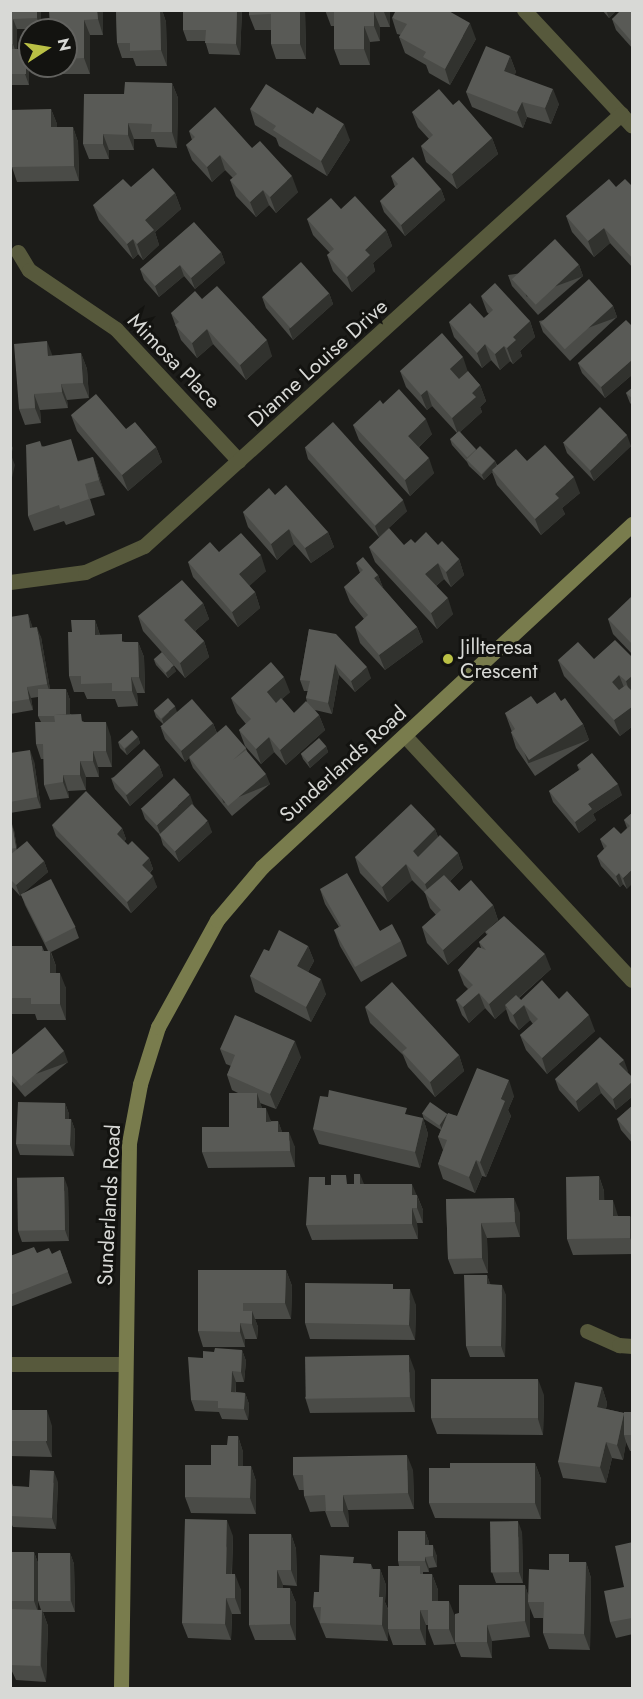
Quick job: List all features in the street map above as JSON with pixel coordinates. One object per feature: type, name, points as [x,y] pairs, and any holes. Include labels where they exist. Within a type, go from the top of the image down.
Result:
[{"type":"street","points":[[524,10],[633,126]]},
{"type":"street","name":"Dianne Louise Drive","points":[[10,582],[85,572],[144,546],[621,114]]},
{"type":"street","name":"Mimosa Place","points":[[18,252],[29,270],[116,329],[239,461]]},
{"type":"street","name":"Sunderlands Road","points":[[121,1689],[129,1143],[140,1084],[158,1027],[217,920],[262,867],[633,524]]},
{"type":"street","points":[[405,736],[633,980]]},
{"type":"street","points":[[587,1331],[619,1345],[633,1346]]},
{"type":"street","points":[[10,1364],[124,1364]]},
{"type":"building","points":[[10,10],[37,10],[37,18],[13,19],[13,44],[10,44]]},
{"type":"building","points":[[49,10],[97,10],[98,19],[84,20],[84,58],[78,58],[78,18],[49,18]]},
{"type":"building","points":[[116,10],[160,10],[161,50],[130,51],[130,43],[117,43]]},
{"type":"building","points":[[183,10],[237,10],[236,44],[205,43],[206,30],[183,30]]},
{"type":"building","points":[[249,10],[300,10],[300,44],[271,44],[271,14],[249,15]]},
{"type":"building","points":[[325,10],[384,10],[384,12],[374,12],[374,26],[364,26],[364,49],[334,49],[334,11]]},
{"type":"building","points":[[396,10],[447,10],[470,23],[445,69],[423,57],[426,52],[399,37],[407,24],[392,18]]},
{"type":"building","points":[[621,10],[633,10],[633,43],[612,19]]},
{"type":"building","points":[[486,46],[510,56],[504,71],[553,89],[545,108],[522,102],[517,112],[466,92]]},
{"type":"building","points":[[10,49],[18,49],[18,74],[10,74]]},
{"type":"building","points":[[125,82],[172,83],[172,132],[151,132],[152,124],[128,123],[128,135],[103,134],[103,144],[83,144],[84,94],[124,94]]},
{"type":"building","points":[[266,84],[313,114],[317,107],[344,124],[321,161],[273,130],[276,126],[250,109]]},
{"type":"building","points":[[439,89],[453,105],[459,100],[492,138],[452,174],[421,146],[433,135],[412,112]]},
{"type":"building","points":[[215,107],[252,148],[260,141],[292,176],[270,197],[263,190],[250,202],[230,180],[237,174],[220,155],[207,167],[186,145],[195,137],[189,131]]},
{"type":"building","points":[[51,109],[51,127],[73,127],[74,166],[12,167],[10,110]]},
{"type":"building","points":[[413,157],[441,189],[401,225],[380,201],[398,184],[391,176]]},
{"type":"building","points":[[153,168],[175,193],[145,220],[154,230],[137,244],[133,239],[127,244],[93,205],[123,179],[131,187]]},
{"type":"building","points":[[609,179],[616,187],[625,179],[633,187],[633,259],[604,228],[588,241],[566,216]]},
{"type":"building","points":[[355,196],[386,230],[365,250],[370,255],[347,277],[327,255],[334,249],[307,219],[331,198],[341,209]]},
{"type":"building","points":[[194,222],[221,252],[191,278],[180,265],[155,286],[140,269]]},
{"type":"building","points":[[555,239],[579,265],[536,305],[512,279]]},
{"type":"building","points":[[301,262],[329,293],[290,328],[262,297]]},
{"type":"building","points":[[589,279],[613,306],[565,349],[541,322]]},
{"type":"building","points":[[495,283],[530,321],[513,337],[516,340],[507,348],[504,346],[495,354],[485,344],[477,353],[449,322],[470,303],[484,318],[493,310],[481,296]]},
{"type":"building","points":[[217,286],[267,340],[240,365],[207,329],[192,343],[175,325],[179,322],[171,313],[195,291],[202,299]]},
{"type":"building","points":[[626,320],[633,327],[633,359],[601,387],[578,363]]},
{"type":"building","points":[[442,333],[463,357],[450,369],[459,379],[468,371],[480,385],[472,393],[476,397],[452,418],[427,390],[421,395],[400,371]]},
{"type":"building","points":[[47,341],[48,356],[81,353],[83,383],[61,384],[62,392],[34,394],[35,408],[19,409],[14,344]]},
{"type":"building","points":[[633,387],[633,399],[626,393]]},
{"type":"building","points":[[399,389],[426,419],[408,436],[429,458],[405,480],[353,425],[380,400],[383,404]]},
{"type":"building","points":[[96,394],[126,429],[135,422],[156,447],[122,475],[71,415]]},
{"type":"building","points":[[600,407],[627,435],[590,470],[563,442]]},
{"type":"building","points":[[333,422],[403,500],[375,525],[305,447]]},
{"type":"building","points":[[459,431],[476,449],[467,457],[450,439]]},
{"type":"building","points":[[71,439],[78,462],[93,457],[99,480],[85,484],[89,499],[60,509],[59,505],[28,516],[26,445],[40,441],[42,447]]},
{"type":"building","points":[[545,445],[574,477],[555,494],[559,498],[535,519],[492,470],[516,449],[527,461]]},
{"type":"building","points":[[480,446],[495,461],[481,474],[467,459]]},
{"type":"building","points":[[286,485],[328,532],[305,548],[289,529],[271,544],[243,512],[269,488],[275,495]]},
{"type":"building","points":[[389,528],[404,545],[411,539],[415,543],[426,532],[438,545],[442,541],[459,559],[446,572],[438,563],[425,574],[448,598],[431,613],[369,547]]},
{"type":"building","points":[[241,533],[261,555],[239,574],[255,592],[232,612],[188,562],[210,542],[219,552]]},
{"type":"building","points":[[363,557],[378,575],[374,578],[417,627],[379,655],[355,627],[368,615],[344,587],[363,570],[356,563]]},
{"type":"building","points":[[182,580],[203,603],[184,620],[204,641],[180,663],[138,616]]},
{"type":"building","points":[[631,597],[633,599],[633,645],[608,619]]},
{"type":"building","points":[[28,614],[30,628],[37,627],[47,684],[27,687],[29,699],[10,702],[10,674],[12,674],[10,617]]},
{"type":"building","points":[[71,620],[95,620],[95,635],[122,634],[122,642],[138,642],[139,677],[131,677],[132,691],[112,691],[112,683],[81,684],[81,676],[69,676],[68,632],[72,632]]},
{"type":"building","points":[[309,629],[336,634],[367,667],[351,681],[335,664],[328,703],[306,698],[310,681],[300,680]]},
{"type":"building","points":[[615,640],[633,658],[633,675],[626,681],[619,675],[612,682],[619,690],[626,685],[633,692],[633,706],[614,720],[558,660],[578,642],[594,659]]},
{"type":"building","points":[[162,652],[174,666],[166,673],[154,659]]},
{"type":"building","points":[[271,662],[284,677],[267,692],[276,703],[281,698],[294,713],[306,701],[319,715],[280,750],[269,737],[256,749],[239,730],[251,719],[231,698]]},
{"type":"building","points":[[38,689],[66,689],[66,714],[38,716]]},
{"type":"building","points":[[555,692],[561,701],[565,698],[583,724],[529,760],[511,732],[515,729],[505,713],[531,696],[537,704]]},
{"type":"building","points":[[168,698],[175,706],[161,719],[154,710]]},
{"type":"building","points":[[192,699],[213,723],[181,751],[160,727]]},
{"type":"building","points":[[81,714],[82,722],[106,722],[106,751],[93,751],[93,761],[80,761],[80,775],[63,775],[63,782],[44,785],[43,744],[36,744],[35,722],[55,722],[54,715]]},
{"type":"building","points":[[226,725],[246,748],[233,760],[246,750],[266,774],[228,806],[189,757]]},
{"type":"building","points":[[132,730],[138,737],[124,749],[118,742]]},
{"type":"building","points":[[319,738],[326,746],[308,762],[301,754]]},
{"type":"building","points":[[144,749],[159,765],[127,795],[112,779]]},
{"type":"building","points":[[30,750],[37,797],[10,802],[10,753]]},
{"type":"building","points":[[592,753],[618,784],[588,804],[592,809],[575,822],[549,791],[581,769],[577,765]]},
{"type":"building","points":[[174,778],[190,795],[157,826],[141,809]]},
{"type":"building","points":[[86,791],[122,828],[117,834],[128,845],[132,841],[149,858],[142,865],[153,876],[127,902],[52,825]]},
{"type":"building","points":[[192,804],[208,821],[175,852],[159,835]]},
{"type":"building","points":[[411,804],[435,829],[413,851],[418,857],[440,835],[458,853],[425,884],[406,864],[382,887],[355,857]]},
{"type":"building","points":[[633,812],[633,869],[623,878],[619,873],[616,876],[597,856],[607,846],[600,839],[614,827],[621,834],[630,826],[624,820]]},
{"type":"building","points":[[12,824],[16,848],[10,849],[10,825]]},
{"type":"building","points":[[27,841],[44,861],[16,885],[10,879],[10,855]]},
{"type":"building","points":[[347,873],[380,931],[392,924],[401,941],[355,967],[334,930],[341,926],[320,889]]},
{"type":"building","points":[[444,875],[459,891],[471,880],[493,905],[443,950],[422,927],[441,910],[424,892]]},
{"type":"building","points":[[51,879],[76,927],[45,943],[21,894]]},
{"type":"building","points":[[504,916],[545,954],[489,1004],[479,993],[463,1007],[456,1000],[473,985],[458,970],[478,947],[486,950],[479,942],[488,934],[485,932]]},
{"type":"building","points":[[279,930],[308,946],[297,966],[321,979],[306,1007],[250,976],[264,949],[269,951]]},
{"type":"building","points":[[10,946],[42,946],[42,951],[50,951],[50,973],[60,973],[60,1004],[31,1004],[31,998],[10,998]]},
{"type":"building","points":[[542,980],[559,999],[567,991],[589,1015],[542,1058],[520,1035],[538,1019],[524,1005],[513,1015],[505,1005],[516,995],[521,1000]]},
{"type":"building","points":[[392,982],[459,1055],[430,1082],[402,1052],[407,1048],[365,1007]]},
{"type":"building","points":[[235,1015],[295,1041],[270,1094],[227,1075],[235,1055],[220,1049]]},
{"type":"building","points":[[45,1027],[64,1051],[21,1086],[10,1073],[10,1056]]},
{"type":"building","points":[[600,1037],[624,1060],[619,1064],[633,1078],[633,1081],[613,1099],[597,1082],[576,1101],[555,1079]]},
{"type":"building","points":[[477,1068],[509,1080],[501,1099],[505,1101],[480,1162],[476,1160],[469,1177],[438,1164],[447,1140],[438,1137],[448,1113],[457,1116]]},
{"type":"building","points":[[329,1090],[407,1108],[405,1114],[423,1118],[415,1152],[313,1129],[320,1096],[328,1097]]},
{"type":"building","points":[[229,1093],[257,1093],[257,1108],[266,1108],[266,1122],[278,1121],[278,1132],[289,1132],[290,1151],[202,1152],[202,1127],[229,1127]]},
{"type":"building","points":[[18,1102],[65,1103],[65,1119],[71,1119],[70,1145],[16,1144]]},
{"type":"building","points":[[430,1102],[447,1114],[439,1126],[422,1113]]},
{"type":"building","points":[[633,1105],[633,1137],[617,1119]]},
{"type":"building","points":[[354,1174],[360,1174],[360,1184],[412,1184],[412,1195],[417,1195],[417,1208],[412,1208],[412,1224],[306,1225],[309,1177],[325,1177],[325,1185],[331,1185],[331,1175],[346,1175],[347,1184],[354,1184]]},
{"type":"building","points":[[599,1176],[599,1200],[613,1200],[613,1216],[630,1216],[630,1238],[567,1239],[566,1177]]},
{"type":"building","points":[[64,1177],[65,1230],[18,1231],[17,1178]]},
{"type":"building","points":[[514,1198],[515,1222],[481,1223],[482,1258],[448,1259],[446,1199]]},
{"type":"building","points":[[34,1247],[37,1253],[49,1248],[52,1254],[60,1250],[68,1272],[10,1295],[10,1256]]},
{"type":"building","points":[[198,1270],[286,1270],[285,1303],[243,1303],[243,1311],[252,1311],[252,1324],[240,1323],[240,1332],[198,1331]]},
{"type":"building","points":[[464,1275],[487,1275],[487,1284],[502,1285],[501,1346],[466,1346]]},
{"type":"building","points":[[305,1283],[393,1284],[393,1289],[410,1289],[409,1325],[305,1323]]},
{"type":"building","points":[[215,1348],[242,1350],[241,1372],[232,1371],[231,1392],[245,1393],[244,1409],[218,1408],[218,1401],[191,1400],[188,1357],[203,1358],[203,1351],[214,1352]]},
{"type":"building","points":[[409,1355],[410,1397],[306,1399],[305,1357]]},
{"type":"building","points":[[431,1379],[538,1379],[538,1418],[431,1418]]},
{"type":"building","points":[[575,1382],[602,1387],[597,1407],[624,1413],[617,1445],[606,1442],[600,1467],[558,1462]]},
{"type":"building","points":[[10,1410],[47,1410],[47,1441],[10,1441]]},
{"type":"building","points":[[624,1412],[632,1412],[632,1435],[624,1435]]},
{"type":"building","points":[[228,1436],[238,1436],[238,1466],[251,1466],[250,1498],[185,1497],[185,1465],[211,1465],[211,1445],[227,1445]]},
{"type":"building","points":[[407,1455],[408,1493],[343,1495],[343,1511],[326,1511],[325,1495],[304,1496],[303,1475],[293,1475],[293,1457]]},
{"type":"building","points":[[450,1463],[535,1463],[535,1503],[429,1503],[429,1468],[450,1468]]},
{"type":"building","points":[[30,1470],[54,1471],[52,1518],[10,1516],[10,1486],[29,1487]]},
{"type":"building","points":[[185,1519],[227,1520],[226,1574],[235,1574],[235,1598],[226,1598],[225,1624],[182,1623]]},
{"type":"building","points":[[490,1521],[518,1521],[519,1572],[491,1572]]},
{"type":"building","points":[[398,1531],[425,1531],[425,1545],[433,1545],[433,1556],[425,1557],[425,1561],[398,1561]]},
{"type":"building","points":[[249,1534],[291,1534],[291,1570],[277,1570],[277,1588],[290,1588],[290,1624],[249,1625]]},
{"type":"building","points":[[633,1542],[633,1622],[632,1618],[610,1622],[604,1591],[624,1587],[615,1546]]},
{"type":"building","points":[[10,1552],[34,1552],[34,1601],[10,1601]]},
{"type":"building","points":[[38,1553],[70,1553],[70,1601],[38,1601]]},
{"type":"building","points":[[549,1554],[569,1554],[569,1562],[586,1562],[584,1634],[543,1633],[544,1602],[528,1602],[529,1569],[549,1570]]},
{"type":"building","points":[[320,1555],[354,1557],[353,1563],[371,1564],[371,1569],[380,1569],[379,1597],[383,1597],[382,1625],[320,1623],[321,1607],[313,1607],[314,1592],[319,1592]]},
{"type":"building","points":[[388,1566],[420,1566],[420,1574],[432,1574],[432,1601],[449,1601],[449,1629],[428,1629],[428,1610],[420,1610],[420,1629],[388,1629]]},
{"type":"building","points":[[459,1585],[525,1585],[525,1621],[487,1625],[487,1642],[455,1642],[455,1614],[459,1613]]},
{"type":"building","points":[[10,1609],[42,1610],[40,1666],[10,1665]]},
{"type":"place","name":"Jillteresa Crescent","points":[[448,659]]}]
